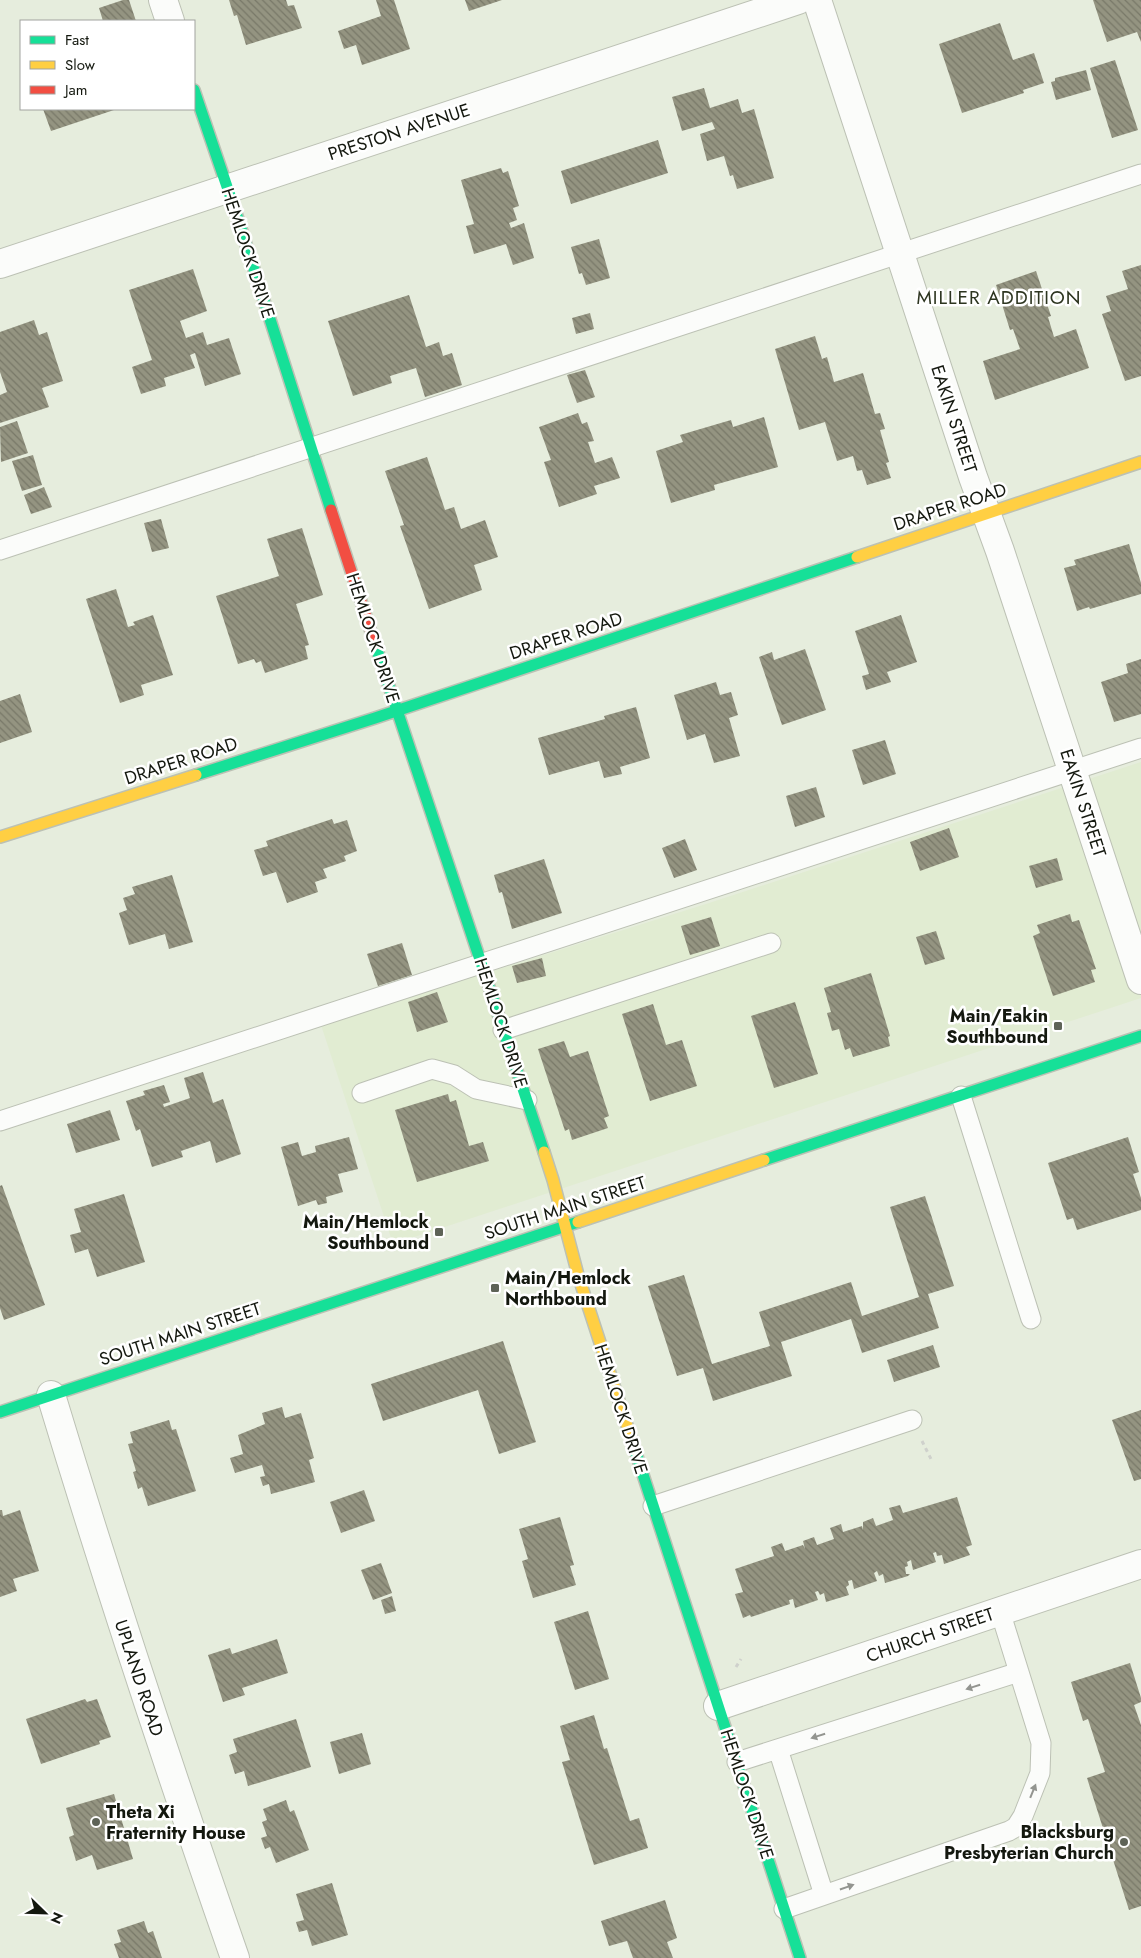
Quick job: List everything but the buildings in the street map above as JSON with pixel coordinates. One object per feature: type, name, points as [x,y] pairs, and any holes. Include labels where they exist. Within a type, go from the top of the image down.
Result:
[{"type":"street","points":[[163,0],[170,20]]},
{"type":"street","name":"PRESTON AVENUE","points":[[0,264],[798,0]]},
{"type":"street","name":"EAKIN STREET","points":[[817,0],[1141,980]]},
{"type":"street","name":"HEMLOCK DRIVE","points":[[195,93],[310,448],[554,1180],[578,1275],[800,1958]]},
{"type":"street","name":"DRAPER ROAD","points":[[0,837],[397,710],[1141,462]]},
{"type":"street","name":"SOUTH MAIN STREET","points":[[0,1412],[1141,1036]]},
{"type":"street","name":"UPLAND ROAD","points":[[51,1395],[118,1612],[235,1958]]},
{"type":"street","name":"CHURCH STREET","points":[[718,1706],[1141,1564]]},
{"type":"lane","points":[[0,550],[1141,174]]},
{"type":"lane","points":[[0,1121],[1141,748]]},
{"type":"lane","points":[[503,1030],[771,943]]},
{"type":"lane","points":[[362,1093],[432,1069],[454,1075],[476,1089],[527,1100]]},
{"type":"lane","points":[[961,1096],[1031,1319]]},
{"type":"lane","points":[[653,1506],[912,1420]]},
{"type":"lane","points":[[784,1909],[1009,1832],[1016,1827],[1023,1816],[1040,1773],[1041,1743],[1000,1611]]},
{"type":"lane","points":[[736,1762],[1019,1672]]},
{"type":"lane","points":[[778,1749],[824,1895]]},
{"type":"shaded area","points":[[1141,762],[1141,998],[393,1244],[321,1025],[709,903]]},
{"type":"traffic: fast","points":[[195,93],[236,213],[331,510]]},
{"type":"traffic: fast","points":[[196,775],[375,718],[857,557]]},
{"type":"traffic: fast","points":[[375,644],[544,1152]]},
{"type":"traffic: fast","points":[[764,1160],[1141,1036]]},
{"type":"traffic: fast","points":[[0,1412],[578,1222]]},
{"type":"traffic: fast","points":[[635,1450],[800,1958]]},
{"type":"traffic: slow","points":[[857,557],[1141,462]]},
{"type":"traffic: slow","points":[[0,837],[196,775]]},
{"type":"traffic: slow","points":[[544,1152],[578,1275],[635,1450]]},
{"type":"traffic: slow","points":[[578,1222],[764,1160]]},
{"type":"traffic: jam","points":[[331,510],[375,644]]},
{"type":"place","name":"Main/Eakin Southbound","points":[[1058,1026]]},
{"type":"place","name":"Main/Hemlock Southbound","points":[[439,1232]]},
{"type":"place","name":"Main/Hemlock Northbound","points":[[495,1288]]},
{"type":"place","name":"Theta Xi Fraternity House","points":[[96,1822]]},
{"type":"place","name":"Blacksburg Presbyterian Church","points":[[1124,1842]]},
{"type":"district","name":"MILLER ADDITION","points":[[999,297]]}]
